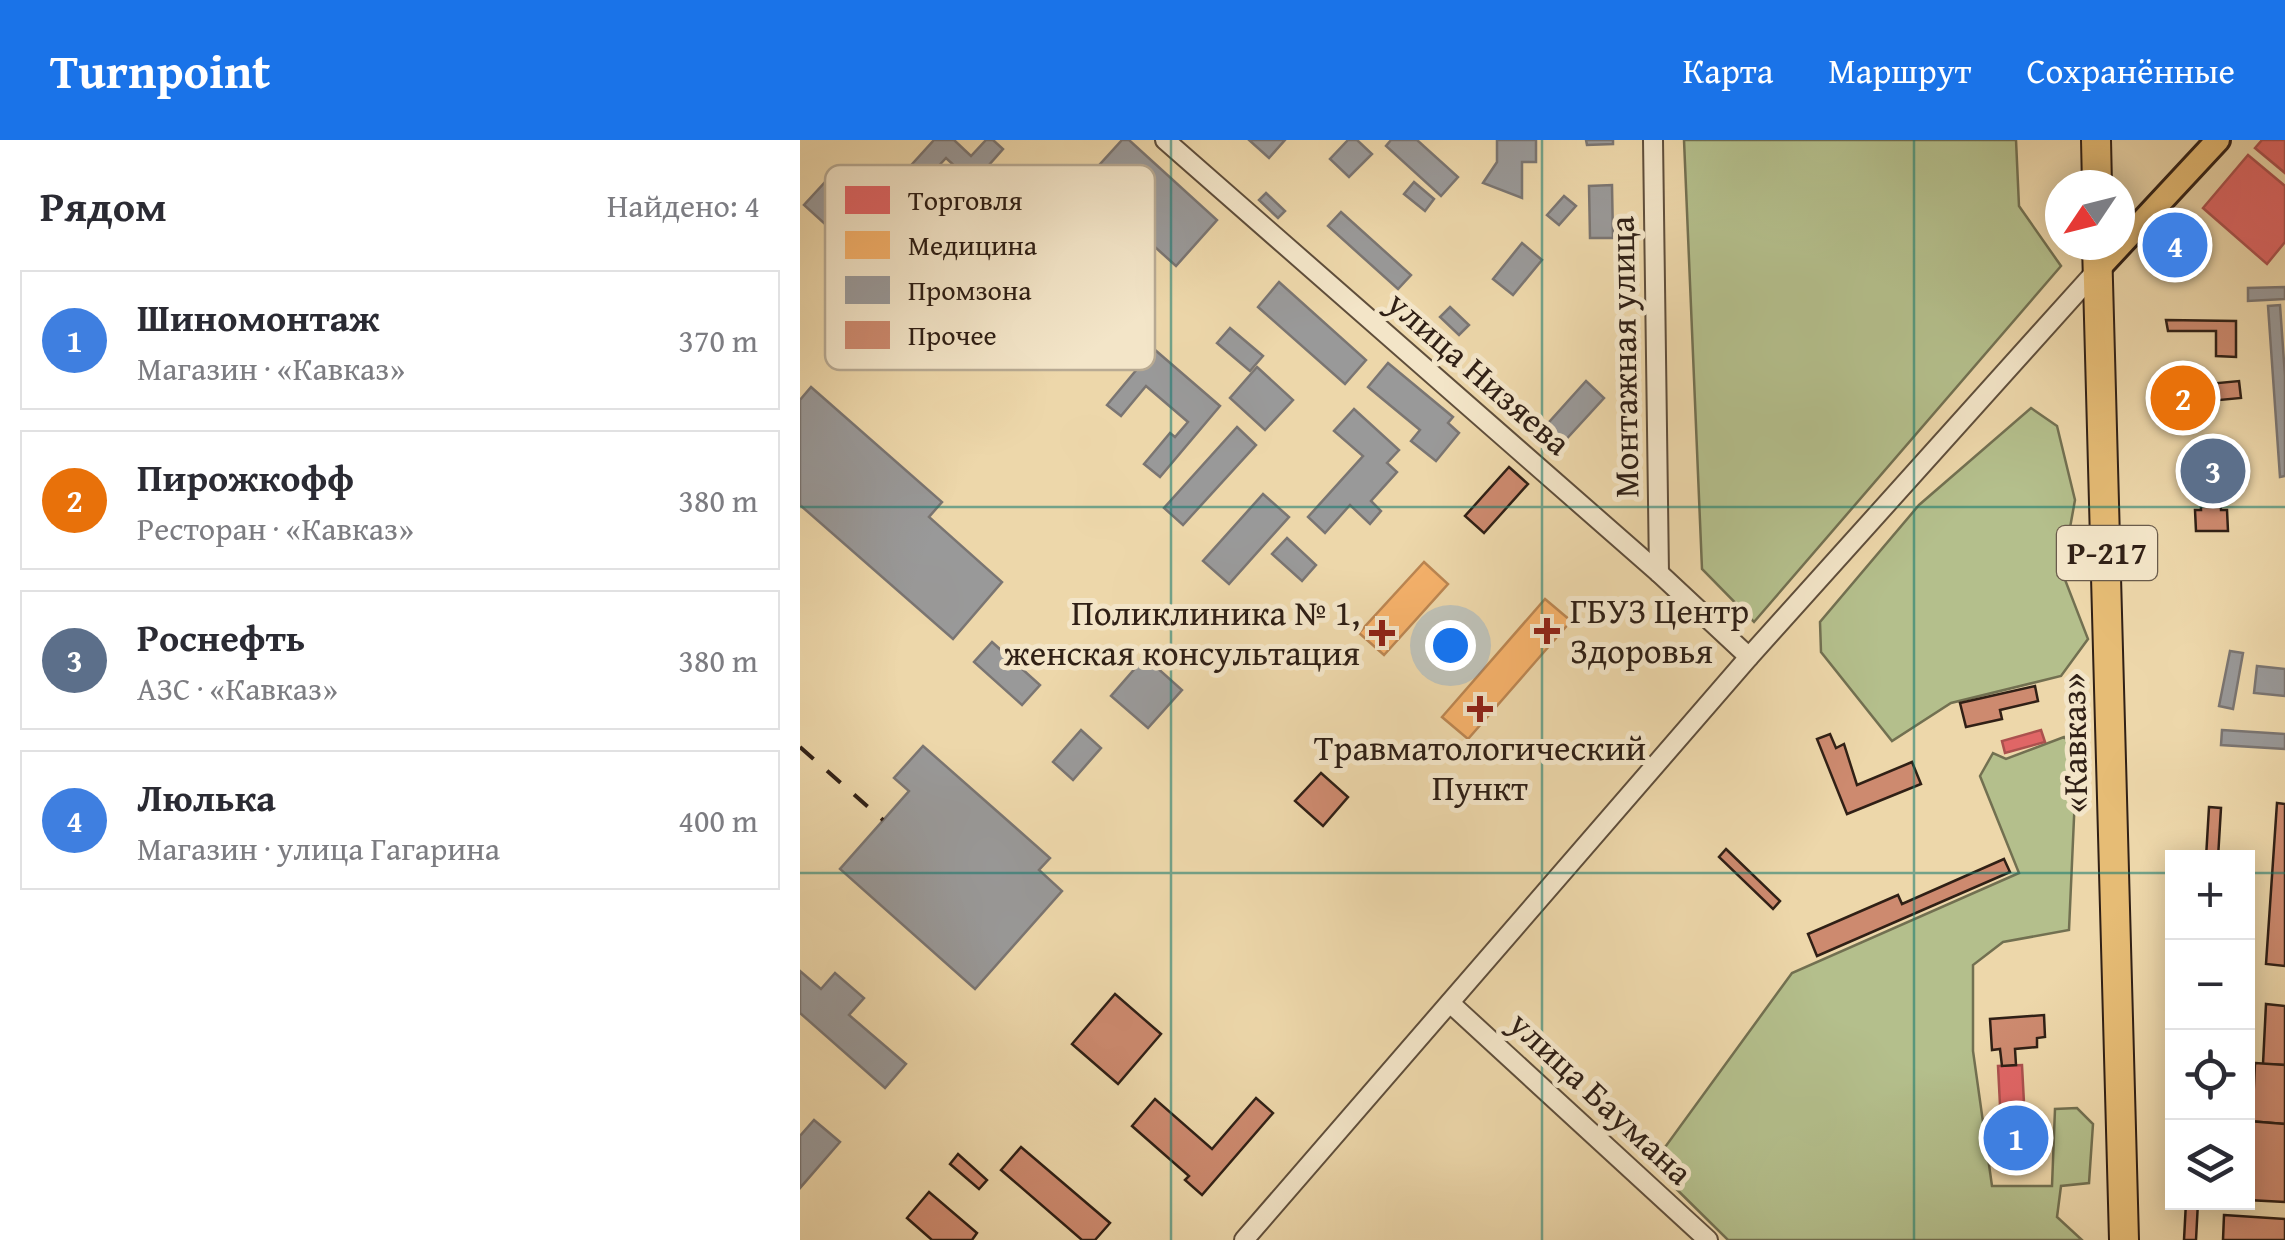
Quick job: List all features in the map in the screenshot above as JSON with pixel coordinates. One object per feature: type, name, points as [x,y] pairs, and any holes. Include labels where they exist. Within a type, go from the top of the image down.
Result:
[{"type":"highway","points":[[2096,140],[2097,170]]},
{"type":"highway","name":"«Кавказ»","points":[[2097,260],[2124,1240]]},
{"type":"main road","points":[[2135,220],[2197,140]]},
{"type":"main road","points":[[2135,220],[2218,140]]},
{"type":"street","name":"улица Низяева","points":[[1165,140],[1749,656]]},
{"type":"street","name":"Монтажная улица","points":[[1653,140],[1659,573]]},
{"type":"street","points":[[1244,1240],[2094,260]]},
{"type":"street","name":"улица Баумана","points":[[1450,1003],[1708,1240]]},
{"type":"green space","points":[[1684,140],[2016,140],[2019,206],[2045,243],[2045,260],[2057,260],[2061,266],[1754,622],[1702,569]]},
{"type":"green space","points":[[2031,408],[2057,426],[2075,500],[2062,572],[2088,639],[2061,676],[1951,703],[1892,741],[1821,652],[1820,622],[1919,505]]},
{"type":"green space","points":[[2064,737],[2077,751],[2069,930],[2003,942],[1973,965],[1973,1051],[1992,1186],[2052,1186],[2055,1109],[2077,1108],[2093,1124],[2089,1183],[2061,1186],[2057,1217],[2082,1240],[1728,1240],[1652,1165],[1792,973],[2019,873],[1980,776],[1993,753],[2006,759]]},
{"type":"building: Торговля","points":[[2262,140],[2285,140],[2285,173],[2255,148]]},
{"type":"building: Торговля","points":[[2248,155],[2285,186],[2285,242],[2267,264],[2203,208]]},
{"type":"building: Торговля","points":[[2181,227],[2192,252],[2179,255],[2181,265],[2164,267],[2161,246]]},
{"type":"building: Торговля","points":[[2190,389],[2191,406],[2175,407],[2174,390]]},
{"type":"building: Торговля","points":[[2232,458],[2233,484],[2194,485],[2193,459]]},
{"type":"building: Торговля","points":[[2041,730],[2045,742],[2005,753],[2002,741]]},
{"type":"building: Торговля","points":[[2022,1065],[2024,1103],[2000,1105],[1998,1066]]},
{"type":"building: Торговля","points":[[2019,1114],[2021,1146],[1998,1148],[1996,1115]]},
{"type":"building: Медицина","points":[[1424,562],[1448,584],[1384,655],[1359,633]]},
{"type":"building: Медицина","points":[[1545,599],[1571,621],[1468,739],[1442,717]]},
{"type":"building: Промзона","points":[[934,140],[954,140],[971,156],[986,140],[993,140],[1003,149],[989,165],[954,165],[946,158],[940,165],[911,165]]},
{"type":"building: Промзона","points":[[1122,140],[1129,140],[1217,220],[1176,266],[1155,247],[1155,165],[1099,165]]},
{"type":"building: Промзона","points":[[1249,140],[1285,140],[1269,158]]},
{"type":"building: Промзона","points":[[1348,140],[1357,140],[1372,154],[1349,177],[1330,159]]},
{"type":"building: Промзона","points":[[1391,140],[1417,140],[1458,177],[1441,196],[1386,146]]},
{"type":"building: Промзона","points":[[1497,140],[1536,140],[1536,162],[1522,162],[1522,198],[1483,183],[1497,162]]},
{"type":"building: Промзона","points":[[1586,140],[1613,140],[1613,144],[1587,145]]},
{"type":"building: Промзона","points":[[825,182],[825,224],[804,205]]},
{"type":"building: Промзона","points":[[1414,182],[1434,199],[1425,211],[1404,194]]},
{"type":"building: Промзона","points":[[1612,185],[1613,238],[1590,238],[1589,186]]},
{"type":"building: Промзона","points":[[1266,193],[1285,211],[1278,218],[1259,200]]},
{"type":"building: Промзона","points":[[1564,196],[1576,206],[1559,225],[1547,215]]},
{"type":"building: Промзона","points":[[1341,212],[1411,275],[1398,289],[1328,226]]},
{"type":"building: Промзона","points":[[1522,243],[1542,260],[1513,295],[1493,279]]},
{"type":"building: Промзона","points":[[1279,282],[1366,360],[1345,384],[1258,307]]},
{"type":"building: Промзона","points":[[2285,287],[2285,299],[2248,301],[2248,288]]},
{"type":"building: Промзона","points":[[2280,305],[2285,476],[2280,477],[2268,306]]},
{"type":"building: Промзона","points":[[1450,307],[1469,325],[1459,335],[1440,317]]},
{"type":"building: Промзона","points":[[1230,328],[1263,356],[1250,371],[1217,343]]},
{"type":"building: Промзона","points":[[1155,350],[1220,406],[1160,477],[1144,464],[1170,433],[1175,437],[1188,422],[1146,386],[1121,416],[1107,405],[1136,370],[1155,370]]},
{"type":"building: Промзона","points":[[1388,363],[1453,417],[1448,423],[1459,433],[1436,461],[1411,441],[1420,430],[1368,387]]},
{"type":"building: Промзона","points":[[1257,367],[1293,400],[1265,430],[1230,398]]},
{"type":"building: Промзона","points":[[1586,381],[1604,398],[1560,446],[1542,430]]},
{"type":"building: Промзона","points":[[811,387],[942,502],[929,517],[1002,582],[953,639],[800,505],[800,400]]},
{"type":"building: Промзона","points":[[1354,409],[1399,450],[1387,463],[1397,472],[1371,501],[1381,511],[1370,524],[1350,505],[1325,533],[1308,517],[1363,456],[1334,431]]},
{"type":"building: Промзона","points":[[1237,427],[1256,445],[1183,525],[1164,508]]},
{"type":"building: Промзона","points":[[1263,494],[1289,517],[1229,584],[1203,561]]},
{"type":"building: Промзона","points":[[1287,538],[1316,565],[1302,581],[1272,554]]},
{"type":"building: Промзона","points":[[992,642],[1040,685],[1022,705],[974,662]]},
{"type":"building: Промзона","points":[[2230,651],[2243,653],[2233,709],[2219,706]]},
{"type":"building: Промзона","points":[[1145,657],[1182,690],[1148,728],[1111,696]]},
{"type":"building: Промзона","points":[[2257,666],[2285,669],[2285,696],[2254,693]]},
{"type":"building: Промзона","points":[[1081,730],[1101,748],[1073,780],[1053,762]]},
{"type":"building: Промзона","points":[[2222,730],[2285,734],[2285,749],[2221,745]]},
{"type":"building: Промзона","points":[[923,746],[1050,858],[1039,870],[1062,891],[975,989],[840,869],[909,791],[894,778]]},
{"type":"building: Промзона","points":[[800,971],[821,989],[835,973],[864,998],[849,1015],[906,1064],[885,1088],[800,1013]]},
{"type":"building: Промзона","points":[[814,1120],[840,1142],[800,1188],[800,1136]]},
{"type":"building: Прочее","points":[[2166,320],[2236,321],[2236,357],[2216,356],[2216,331],[2168,331]]},
{"type":"building: Прочее","points":[[2239,381],[2241,398],[2199,402],[2197,385]]},
{"type":"building: Прочее","points":[[1509,467],[1528,484],[1484,533],[1465,516]]},
{"type":"building: Прочее","points":[[2220,484],[2221,510],[2227,510],[2228,531],[2196,531],[2195,510],[2201,510],[2200,485]]},
{"type":"building: Прочее","points":[[2035,686],[2038,701],[2000,710],[2002,719],[1966,727],[1960,703]]},
{"type":"building: Прочее","points":[[1830,734],[1836,748],[1844,744],[1857,785],[1912,762],[1921,784],[1847,814],[1817,739]]},
{"type":"building: Прочее","points":[[1321,773],[1348,797],[1323,826],[1295,801]]},
{"type":"building: Прочее","points":[[2277,803],[2285,804],[2285,966],[2266,964]]},
{"type":"building: Прочее","points":[[2209,807],[2221,808],[2218,850],[2206,850]]},
{"type":"building: Прочее","points":[[1726,849],[1780,901],[1773,909],[1719,857]]},
{"type":"building: Прочее","points":[[2004,859],[2010,872],[1817,956],[1808,934],[1898,895],[1902,904]]},
{"type":"building: Прочее","points":[[1115,994],[1161,1034],[1118,1084],[1072,1044]]},
{"type":"building: Прочее","points":[[2266,1004],[2285,1006],[2285,1065],[2263,1064]]},
{"type":"building: Прочее","points":[[2044,1015],[2045,1037],[2037,1038],[2037,1047],[2015,1049],[2016,1065],[2002,1066],[2000,1049],[1992,1050],[1990,1019]]},
{"type":"building: Прочее","points":[[2255,1063],[2285,1065],[2285,1124],[2255,1122]]},
{"type":"building: Прочее","points":[[1256,1098],[1273,1113],[1202,1195],[1185,1180],[1189,1176],[1132,1126],[1155,1099],[1212,1149]]},
{"type":"building: Прочее","points":[[2255,1122],[2285,1124],[2285,1202],[2255,1200]]},
{"type":"building: Прочее","points":[[1021,1147],[1110,1223],[1095,1240],[1082,1240],[1001,1170]]},
{"type":"building: Прочее","points":[[958,1154],[987,1180],[979,1189],[950,1164]]},
{"type":"building: Прочее","points":[[929,1192],[977,1233],[972,1240],[932,1240],[907,1218]]},
{"type":"building: Прочее","points":[[2186,1210],[2198,1210],[2196,1240],[2184,1240]]},
{"type":"building: Прочее","points":[[2224,1215],[2285,1219],[2285,1240],[2223,1240]]},
{"type":"railway","points":[[800,747],[883,820]]},
{"type":"place","name":"Люлька","points":[[2175,245]]},
{"type":"place","name":"Пирожкофф","points":[[2183,398]]},
{"type":"place","name":"Роснефть","points":[[2213,471]]},
{"type":"place","name":"ГБУЗ Центр Здоровья","points":[[1547,631]]},
{"type":"place","name":"Поликлиника № 1, женская консультация","points":[[1382,633]]},
{"type":"place","name":"Травматологический Пункт","points":[[1480,709]]},
{"type":"place","name":"Шиномонтаж","points":[[2016,1138]]}]
